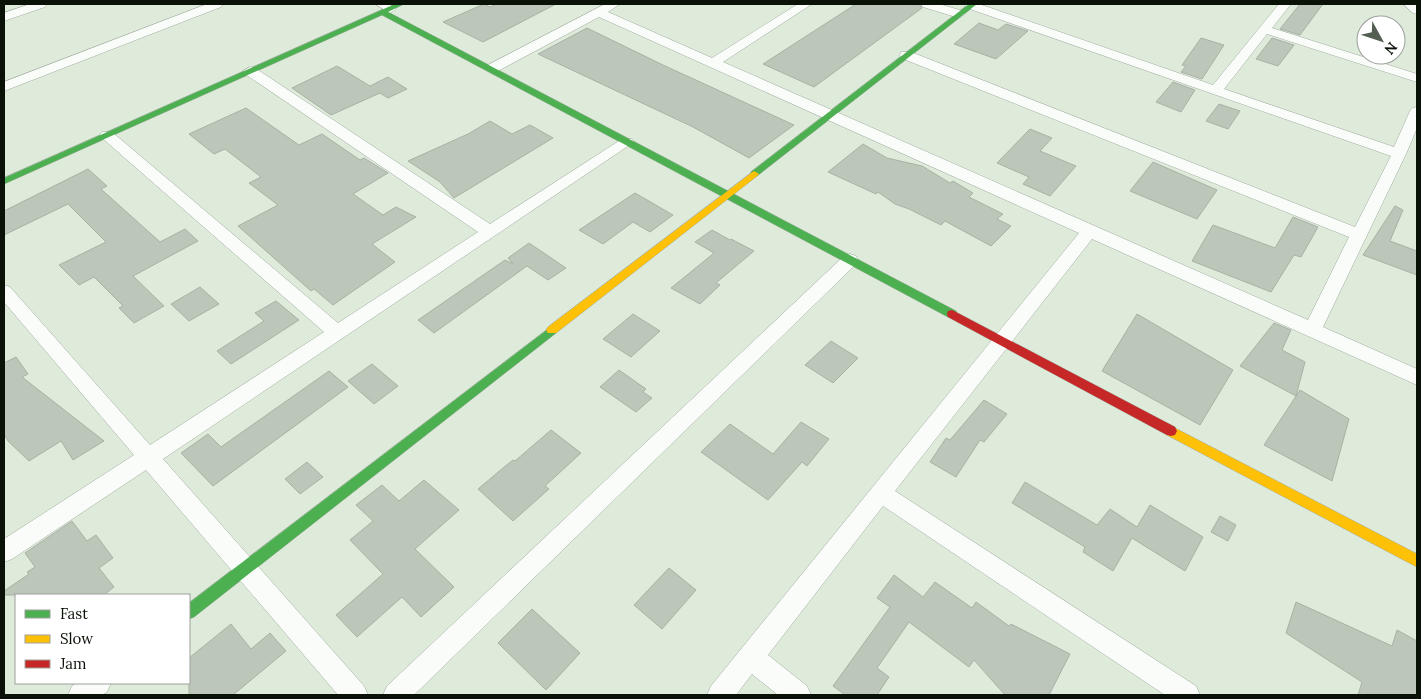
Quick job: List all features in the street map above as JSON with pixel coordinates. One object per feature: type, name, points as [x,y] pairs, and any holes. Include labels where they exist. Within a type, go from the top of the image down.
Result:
[{"type":"street","points":[[4,17],[41,4]]},
{"type":"street","points":[[4,87],[217,4]]},
{"type":"street","points":[[491,70],[614,4]]},
{"type":"street","points":[[713,63],[806,4]]},
{"type":"street","points":[[928,4],[959,14]]},
{"type":"street","points":[[190,611],[972,4],[1398,154]]},
{"type":"street","points":[[1216,90],[1285,4]]},
{"type":"street","points":[[1409,4],[1417,10]]},
{"type":"street","points":[[4,181],[389,7],[491,70],[1417,561]]},
{"type":"street","points":[[600,12],[1417,377]]},
{"type":"street","points":[[1266,30],[1417,78]]},
{"type":"street","points":[[906,55],[1359,234]]},
{"type":"street","points":[[250,71],[490,232]]},
{"type":"street","points":[[1312,330],[1417,111]]},
{"type":"street","points":[[107,135],[337,333]]},
{"type":"street","points":[[4,552],[627,142]]},
{"type":"street","points":[[720,695],[1089,231]]},
{"type":"street","points":[[396,695],[850,260]]},
{"type":"street","points":[[4,291],[356,695]]},
{"type":"street","points":[[881,493],[1187,695]]},
{"type":"street","points":[[751,657],[798,695]]},
{"type":"street","points":[[81,695],[97,684]]},
{"type":"building","points":[[484,4],[490,7],[497,4],[556,4],[483,42],[443,22]]},
{"type":"building","points":[[856,4],[919,4],[922,8],[814,87],[763,64]]},
{"type":"building","points":[[1300,4],[1323,4],[1300,35],[1280,29]]},
{"type":"building","points":[[979,23],[998,30],[1006,24],[1028,31],[996,59],[954,44]]},
{"type":"building","points":[[587,28],[794,125],[749,158],[693,127],[538,54]]},
{"type":"building","points":[[1201,38],[1224,45],[1202,79],[1181,72],[1186,66],[1182,65]]},
{"type":"building","points":[[1272,38],[1294,45],[1278,66],[1256,59]]},
{"type":"building","points":[[337,66],[370,86],[388,77],[407,89],[388,98],[380,93],[331,115],[292,88]]},
{"type":"building","points":[[1173,82],[1195,90],[1181,112],[1156,102]]},
{"type":"building","points":[[1219,104],[1240,111],[1228,129],[1206,121]]},
{"type":"building","points":[[246,108],[299,145],[322,134],[360,160],[364,158],[388,173],[353,194],[383,215],[396,207],[416,217],[372,244],[395,262],[333,305],[314,289],[311,291],[238,226],[278,205],[249,183],[261,177],[225,149],[214,154],[189,134]]},
{"type":"building","points":[[490,121],[512,134],[530,125],[553,138],[454,198],[440,182],[408,161],[468,134]]},
{"type":"building","points":[[1030,129],[1052,138],[1040,151],[1076,166],[1050,196],[1023,184],[1029,177],[997,163]]},
{"type":"building","points":[[863,144],[887,158],[922,166],[950,183],[953,181],[973,193],[969,197],[1003,214],[997,219],[1011,226],[991,246],[945,221],[941,225],[895,204],[878,192],[876,194],[828,172]]},
{"type":"building","points":[[1153,162],[1217,190],[1197,219],[1130,191]]},
{"type":"building","points":[[88,169],[107,186],[101,189],[160,242],[185,229],[198,241],[133,276],[164,306],[134,323],[119,308],[123,306],[94,277],[79,285],[59,265],[106,242],[68,204],[4,235],[4,211]]},
{"type":"building","points":[[635,193],[673,215],[650,232],[633,222],[603,244],[579,230]]},
{"type":"building","points":[[1395,206],[1403,210],[1390,241],[1417,251],[1417,275],[1363,255]]},
{"type":"building","points":[[1293,217],[1318,227],[1301,257],[1294,255],[1271,292],[1192,261],[1213,225],[1275,248]]},
{"type":"building","points":[[712,230],[754,251],[716,283],[720,285],[700,304],[671,288],[714,253],[695,242]]},
{"type":"building","points":[[529,243],[566,268],[548,280],[527,266],[434,333],[418,320],[505,260],[513,264],[508,258]]},
{"type":"building","points":[[200,287],[219,304],[189,321],[171,304]]},
{"type":"building","points":[[276,301],[299,320],[231,364],[217,351],[264,321],[255,313]]},
{"type":"building","points":[[633,314],[660,331],[631,357],[603,339]]},
{"type":"building","points":[[1137,314],[1233,370],[1200,425],[1102,371]]},
{"type":"building","points":[[1274,323],[1291,330],[1282,350],[1305,362],[1296,396],[1240,366]]},
{"type":"building","points":[[831,341],[858,358],[833,383],[805,365]]},
{"type":"building","points":[[16,357],[28,374],[22,377],[104,441],[73,460],[61,441],[29,461],[8,441],[4,434],[4,363]]},
{"type":"building","points":[[372,364],[398,386],[374,404],[348,381]]},
{"type":"building","points":[[619,370],[646,389],[643,392],[652,398],[636,412],[600,387]]},
{"type":"building","points":[[329,371],[348,387],[213,486],[181,453],[208,434],[221,447]]},
{"type":"building","points":[[1300,390],[1349,419],[1332,481],[1264,445]]},
{"type":"building","points":[[984,400],[1007,414],[984,442],[980,440],[956,477],[930,462],[946,438],[950,440]]},
{"type":"building","points":[[801,422],[829,439],[807,466],[802,462],[768,500],[701,452],[730,424],[773,454]]},
{"type":"building","points":[[551,430],[581,453],[545,486],[549,489],[513,521],[478,489]]},
{"type":"building","points":[[307,462],[323,477],[300,494],[285,479]]},
{"type":"building","points":[[424,480],[459,510],[415,549],[454,587],[421,617],[402,597],[357,637],[336,615],[383,574],[350,540],[373,521],[356,505],[382,485],[399,501]]},
{"type":"building","points":[[1025,482],[1097,525],[1110,509],[1137,527],[1150,505],[1203,537],[1185,571],[1132,538],[1113,571],[1083,552],[1085,547],[1012,503]]},
{"type":"building","points":[[1220,516],[1236,525],[1228,541],[1211,532]]},
{"type":"building","points":[[72,521],[87,541],[96,535],[113,558],[99,568],[114,587],[105,594],[4,595],[4,591],[29,574],[27,572],[35,567],[25,553]]},
{"type":"building","points":[[669,568],[696,590],[662,629],[634,605]]},
{"type":"building","points":[[894,575],[923,597],[935,582],[972,608],[976,602],[1009,626],[1011,624],[1070,654],[1049,695],[1005,695],[974,660],[969,667],[909,622],[877,668],[889,677],[877,695],[845,695],[833,686],[890,607],[877,598]]},
{"type":"building","points":[[1296,602],[1392,646],[1397,630],[1417,641],[1417,695],[1358,695],[1362,682],[1286,633]]},
{"type":"building","points":[[532,609],[580,653],[546,690],[498,643]]},
{"type":"building","points":[[231,624],[251,649],[270,633],[286,651],[233,695],[189,695],[190,657]]},
{"type":"traffic: fast","points":[[754,174],[973,4]]},
{"type":"traffic: fast","points":[[4,181],[398,5]]},
{"type":"traffic: fast","points":[[383,12],[952,314]]},
{"type":"traffic: fast","points":[[190,611],[552,330]]},
{"type":"traffic: slow","points":[[552,330],[754,174]]},
{"type":"traffic: slow","points":[[1171,431],[1417,561]]},
{"type":"traffic: jam","points":[[952,314],[1171,431]]}]
